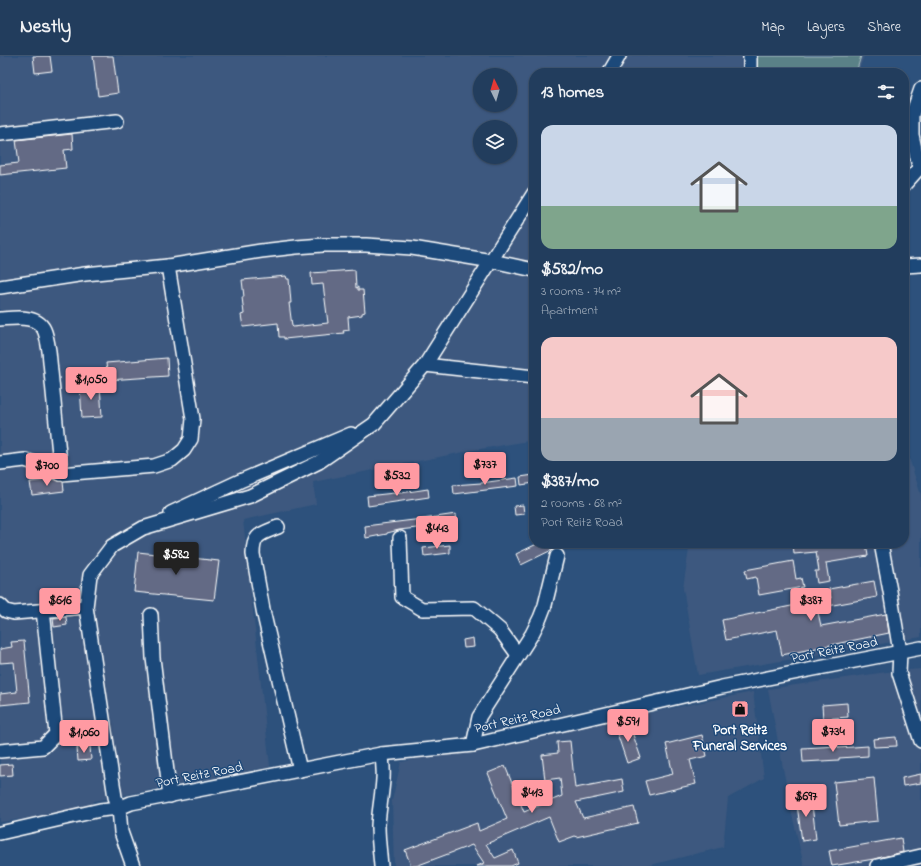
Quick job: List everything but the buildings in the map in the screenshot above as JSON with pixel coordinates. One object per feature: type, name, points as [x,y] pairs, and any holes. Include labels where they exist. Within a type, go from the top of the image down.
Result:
[{"type":"street","points":[[612,68],[619,56]]},
{"type":"street","points":[[750,56],[750,68]]},
{"type":"street","points":[[909,179],[920,166],[912,135],[911,119],[921,89]]},
{"type":"street","points":[[0,134],[116,121]]},
{"type":"street","points":[[143,528],[250,496],[319,462],[374,424],[425,365],[529,201]]},
{"type":"street","points":[[0,288],[86,274],[168,266],[261,251],[296,247],[366,244],[412,248],[492,261],[529,269]]},
{"type":"street","points":[[909,266],[921,265]]},
{"type":"street","points":[[0,462],[24,460],[44,466],[61,474],[154,466],[172,460],[184,450],[191,439],[193,419],[168,266]]},
{"type":"street","points":[[0,319],[31,319],[40,323],[45,331],[49,351],[61,474]]},
{"type":"street","points":[[425,365],[529,376]]},
{"type":"street","points":[[133,866],[121,832],[119,808],[115,797],[86,607],[90,575],[112,546],[143,528],[187,505],[374,424]]},
{"type":"street","points":[[278,527],[260,534],[256,538],[253,546],[253,554],[264,615],[300,770]]},
{"type":"street","points":[[400,538],[402,597],[422,609],[474,608],[500,630],[518,655]]},
{"type":"street","points":[[882,548],[900,652],[900,679],[921,741]]},
{"type":"street","points":[[473,745],[479,717],[532,634],[545,605],[557,556]]},
{"type":"street","points":[[0,605],[6,611],[14,613],[86,607]]},
{"type":"street","points":[[0,751],[43,747],[56,734],[43,610]]},
{"type":"street","points":[[151,615],[153,658],[170,796]]},
{"type":"street","name":"Port Reitz Road","points":[[0,833],[100,810],[119,808],[131,803],[382,754],[473,745],[722,687],[921,648]]},
{"type":"street","points":[[382,754],[383,771],[378,825],[382,866]]},
{"type":"street","points":[[876,866],[921,856]]},
{"type":"shaded area","points":[[0,56],[864,56],[860,68],[529,68],[529,441],[474,450],[313,482],[316,504],[243,520],[270,767],[94,801],[88,811],[0,822]]},
{"type":"shaded area","points":[[909,458],[921,495],[921,637],[698,675],[683,588],[689,548],[909,548]]},
{"type":"shaded area","points":[[921,669],[921,866],[804,866],[791,810],[768,689],[887,672]]},
{"type":"shaded area","points":[[753,692],[764,778],[728,798],[723,847],[646,866],[394,866],[392,801],[401,762]]},
{"type":"green space","points":[[754,56],[861,56],[857,68],[753,68]]},
{"type":"place","name":"Port Reitz Funeral Services","points":[[740,709]]}]
